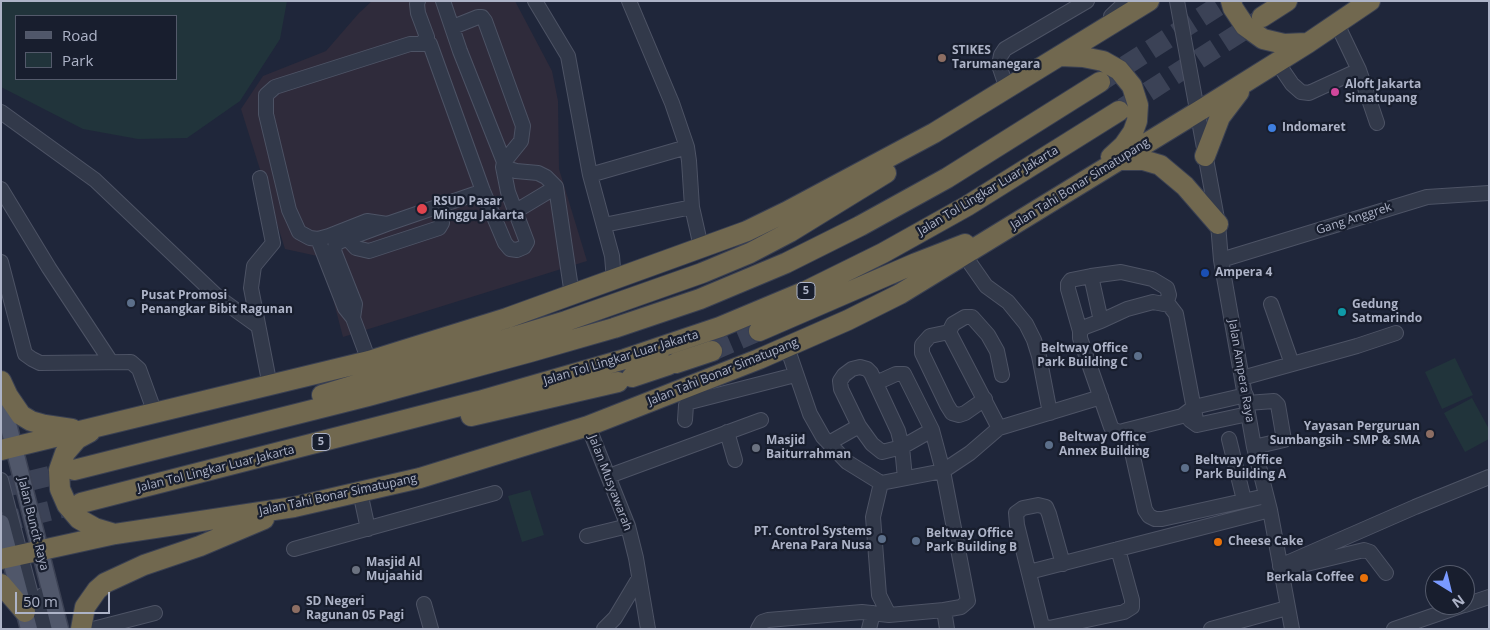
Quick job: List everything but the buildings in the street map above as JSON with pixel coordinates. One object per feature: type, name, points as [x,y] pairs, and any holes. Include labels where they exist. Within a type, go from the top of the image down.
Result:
[{"type":"highway","points":[[7,449],[369,361],[507,318],[747,231],[934,133],[1149,1]]},
{"type":"highway","points":[[1231,1],[1233,8],[1245,26],[1263,38],[1284,44],[1308,43]]},
{"type":"highway","points":[[1262,18],[1287,1]]},
{"type":"highway","name":"Jalan Tahi Bonar Simatupang","points":[[21,555],[116,534],[294,507],[420,478],[588,426],[759,360],[848,320],[968,262],[1015,225],[1308,43],[1370,1]]},
{"type":"highway","points":[[1060,56],[1083,57],[1103,61],[1119,70],[1132,86],[1138,105],[1137,122],[1124,146],[1090,177]]},
{"type":"highway","points":[[1205,156],[1220,117],[1252,78]]},
{"type":"highway","points":[[74,470],[368,396],[530,352],[614,328],[700,299],[786,263],[860,226],[947,178],[1100,82]]},
{"type":"highway","name":"Jalan Tol Lingkar Luar Jakarta","points":[[82,503],[497,396],[625,360],[720,327],[806,291],[883,253],[967,206],[1119,111]]},
{"type":"highway","points":[[145,452],[191,433],[566,321],[702,273],[750,253],[790,232],[886,173],[934,133]]},
{"type":"highway","points":[[1118,160],[1143,160],[1160,165],[1185,186],[1218,224]]},
{"type":"highway","points":[[760,331],[916,263],[1015,225]]},
{"type":"highway","points":[[224,467],[269,464],[289,460],[625,380],[712,350]]},
{"type":"highway","points":[[1,381],[21,415],[29,420],[45,425],[81,431]]},
{"type":"highway","points":[[100,426],[77,440],[65,453],[59,470],[60,489],[67,506],[79,519],[95,528],[116,534]]},
{"type":"highway","points":[[81,629],[86,607],[97,590],[105,583],[144,565],[200,546],[294,507]]},
{"type":"highway","points":[[1,584],[27,620]]},
{"type":"main road","name":"Jalan Buncit Raya","points":[[1,396],[21,555],[27,620]]},
{"type":"main road","name":"Jalan Buncit Raya","points":[[1,523],[21,555],[60,629]]},
{"type":"street","points":[[418,1],[418,13],[427,37],[420,44]]},
{"type":"street","points":[[387,224],[367,221],[318,238],[310,238],[299,232],[289,210],[266,114],[266,95],[275,87],[410,44],[430,44],[483,191],[505,243],[510,249],[524,248],[527,242],[508,192],[504,164],[460,51],[443,1]]},
{"type":"street","points":[[535,1],[568,56],[590,175],[612,256],[614,280]]},
{"type":"street","points":[[629,1],[672,103],[687,147],[692,207],[702,247]]},
{"type":"street","points":[[1007,88],[999,65],[1000,55],[1005,49],[1087,1]]},
{"type":"street","points":[[1078,45],[1127,1]]},
{"type":"street","name":"Jalan Ampera Raya","points":[[1177,1],[1218,224],[1221,260],[1254,447],[1270,510],[1292,629]]},
{"type":"street","points":[[453,27],[478,17],[482,17],[485,20],[522,126],[522,141],[504,164]]},
{"type":"street","points":[[1336,24],[1359,70],[1377,123]]},
{"type":"street","points":[[1277,62],[1292,84],[1301,92],[1309,93],[1359,70]]},
{"type":"street","points":[[1,112],[95,180],[219,298],[258,326]]},
{"type":"street","points":[[590,175],[687,147]]},
{"type":"street","points":[[504,164],[516,171],[538,172],[556,187],[572,295]]},
{"type":"street","points":[[260,178],[273,243],[254,266],[251,288],[270,386]]},
{"type":"street","points":[[516,211],[556,187]]},
{"type":"street","points":[[1,189],[49,268],[111,362]]},
{"type":"street","points":[[353,318],[355,304],[334,250],[336,243],[483,191]]},
{"type":"street","name":"Gang Anggrek","points":[[1221,260],[1426,197],[1489,193]]},
{"type":"street","points":[[348,239],[356,248],[369,251],[439,228],[442,222],[439,205]]},
{"type":"street","points":[[604,226],[692,207]]},
{"type":"street","points":[[318,238],[345,308],[353,318],[369,361]]},
{"type":"street","points":[[1,262],[26,354],[40,363],[131,362],[139,369],[155,413]]},
{"type":"street","points":[[968,262],[986,286],[1008,302],[1026,324],[1039,356],[1050,413]]},
{"type":"street","points":[[1166,304],[1169,295],[1167,288],[1152,279],[1121,272],[1071,280],[1068,284],[1080,331],[1080,338],[1111,427],[1120,432],[1182,416],[1194,407],[1274,401],[1278,405],[1284,440],[1254,447]]},
{"type":"street","points":[[1091,276],[1101,321]]},
{"type":"street","points":[[1080,331],[1085,327],[1127,309],[1153,302],[1166,304],[1176,314],[1197,424]]},
{"type":"street","points":[[1271,304],[1292,364]]},
{"type":"street","points":[[949,332],[953,324],[965,317],[972,317],[988,335],[997,351],[1002,375]]},
{"type":"street","points":[[949,332],[999,428]]},
{"type":"street","points":[[949,332],[930,336],[922,345],[922,353],[947,405],[952,413],[959,415],[985,399]]},
{"type":"street","points":[[1242,378],[1396,333]]},
{"type":"street","points":[[787,347],[810,414],[823,437],[847,462],[881,483],[943,471],[970,453],[999,428],[1101,397]]},
{"type":"street","points":[[905,478],[902,446],[898,431],[876,383],[866,369],[860,367],[852,369],[840,381],[840,389],[859,426],[872,444],[882,452],[902,446],[932,430]]},
{"type":"street","points":[[758,629],[762,622],[768,620],[862,612],[889,615],[944,610],[962,607],[968,601],[943,471],[932,430],[904,374],[896,374],[876,383]]},
{"type":"street","points":[[685,420],[686,405],[690,402],[796,375]]},
{"type":"street","points":[[1182,416],[1197,424],[1247,404]]},
{"type":"street","points":[[609,476],[761,420]]},
{"type":"street","name":"Jalan Musyawarah","points":[[588,426],[628,526],[640,578],[648,629]]},
{"type":"street","points":[[829,443],[859,426]]},
{"type":"street","points":[[1,430],[7,449]]},
{"type":"street","points":[[1127,430],[1145,510],[1149,516],[1162,520],[1266,496]]},
{"type":"street","points":[[727,432],[736,460]]},
{"type":"street","points":[[1230,439],[1244,500]]},
{"type":"street","points":[[1280,568],[1415,507],[1489,477]]},
{"type":"street","points":[[1,480],[40,629]]},
{"type":"street","points":[[881,483],[872,517],[879,595],[889,615]]},
{"type":"street","points":[[360,492],[368,529]]},
{"type":"street","points":[[294,549],[496,492]]},
{"type":"street","points":[[1063,564],[1046,507],[1023,508],[1016,513],[1017,525],[1042,626],[1049,628],[1124,612],[1132,607],[1132,600],[1118,549]]},
{"type":"street","points":[[1029,572],[1270,510]]},
{"type":"street","points":[[587,536],[628,526]]},
{"type":"street","points":[[1280,568],[1364,550],[1370,552],[1386,573]]},
{"type":"street","points":[[21,555],[51,629]]},
{"type":"street","points":[[604,629],[615,618],[640,578]]},
{"type":"street","points":[[1475,602],[1489,597]]},
{"type":"street","points":[[424,604],[431,629]]},
{"type":"street","points":[[1211,629],[1287,608]]},
{"type":"street","points":[[944,610],[947,629]]},
{"type":"street","points":[[93,629],[155,612]]},
{"type":"street","points":[[869,629],[873,613]]},
{"type":"street","points":[[1394,629],[1435,615]]},
{"type":"shaded area","name":"RSUD Pasar Minggu Jakarta","points":[[372,1],[515,1],[552,71],[558,101],[559,169],[587,261],[343,337],[322,257],[285,249],[241,109],[263,76],[326,51]]},
{"type":"green space","points":[[1,1],[287,1],[280,39],[240,101],[187,138],[138,139],[83,129],[1,87]]},
{"type":"green space","points":[[1455,358],[1473,395],[1442,409],[1425,372]]},
{"type":"green space","points":[[1472,398],[1489,429],[1489,439],[1465,452],[1444,413]]},
{"type":"green space","points":[[530,490],[544,535],[522,542],[508,496]]},
{"type":"tunnel","points":[[1100,82],[1226,1]]},
{"type":"tunnel","points":[[1123,108],[1261,19]]},
{"type":"tunnel","points":[[712,351],[759,331]]},
{"type":"tunnel","points":[[1,488],[74,470]]},
{"type":"tunnel","points":[[1,523],[81,503]]},
{"type":"place","name":"STIKES Tarumanegara","points":[[942,58]]},
{"type":"place","name":"Aloft Jakarta Simatupang","points":[[1335,92]]},
{"type":"place","name":"Indomaret","points":[[1272,128]]},
{"type":"place","name":"RSUD Pasar Minggu Jakarta","points":[[422,209]]},
{"type":"place","name":"Ampera 4","points":[[1205,273]]},
{"type":"place","name":"Pusat Promosi Penangkar Bibit Ragunan","points":[[131,303]]},
{"type":"place","name":"Gedung Satmarindo","points":[[1342,312]]},
{"type":"place","name":"Beltway Office Park Building C","points":[[1138,356]]},
{"type":"place","name":"Yayasan Perguruan Sumbangsih - SMP & SMA","points":[[1430,434]]},
{"type":"place","name":"Beltway Office Annex Building","points":[[1049,445]]},
{"type":"place","name":"Masjid Baiturrahman","points":[[756,448]]},
{"type":"place","name":"Beltway Office Park Building A","points":[[1185,468]]},
{"type":"place","name":"PT. Control Systems Arena Para Nusa","points":[[882,539]]},
{"type":"place","name":"Beltway Office Park Building B","points":[[916,541]]},
{"type":"place","name":"Cheese Cake","points":[[1218,542]]},
{"type":"place","name":"Masjid Al Mujaahid","points":[[356,570]]},
{"type":"place","name":"Berkala Coffee","points":[[1364,578]]},
{"type":"place","name":"SD Negeri Ragunan 05 Pagi","points":[[296,609]]}]
